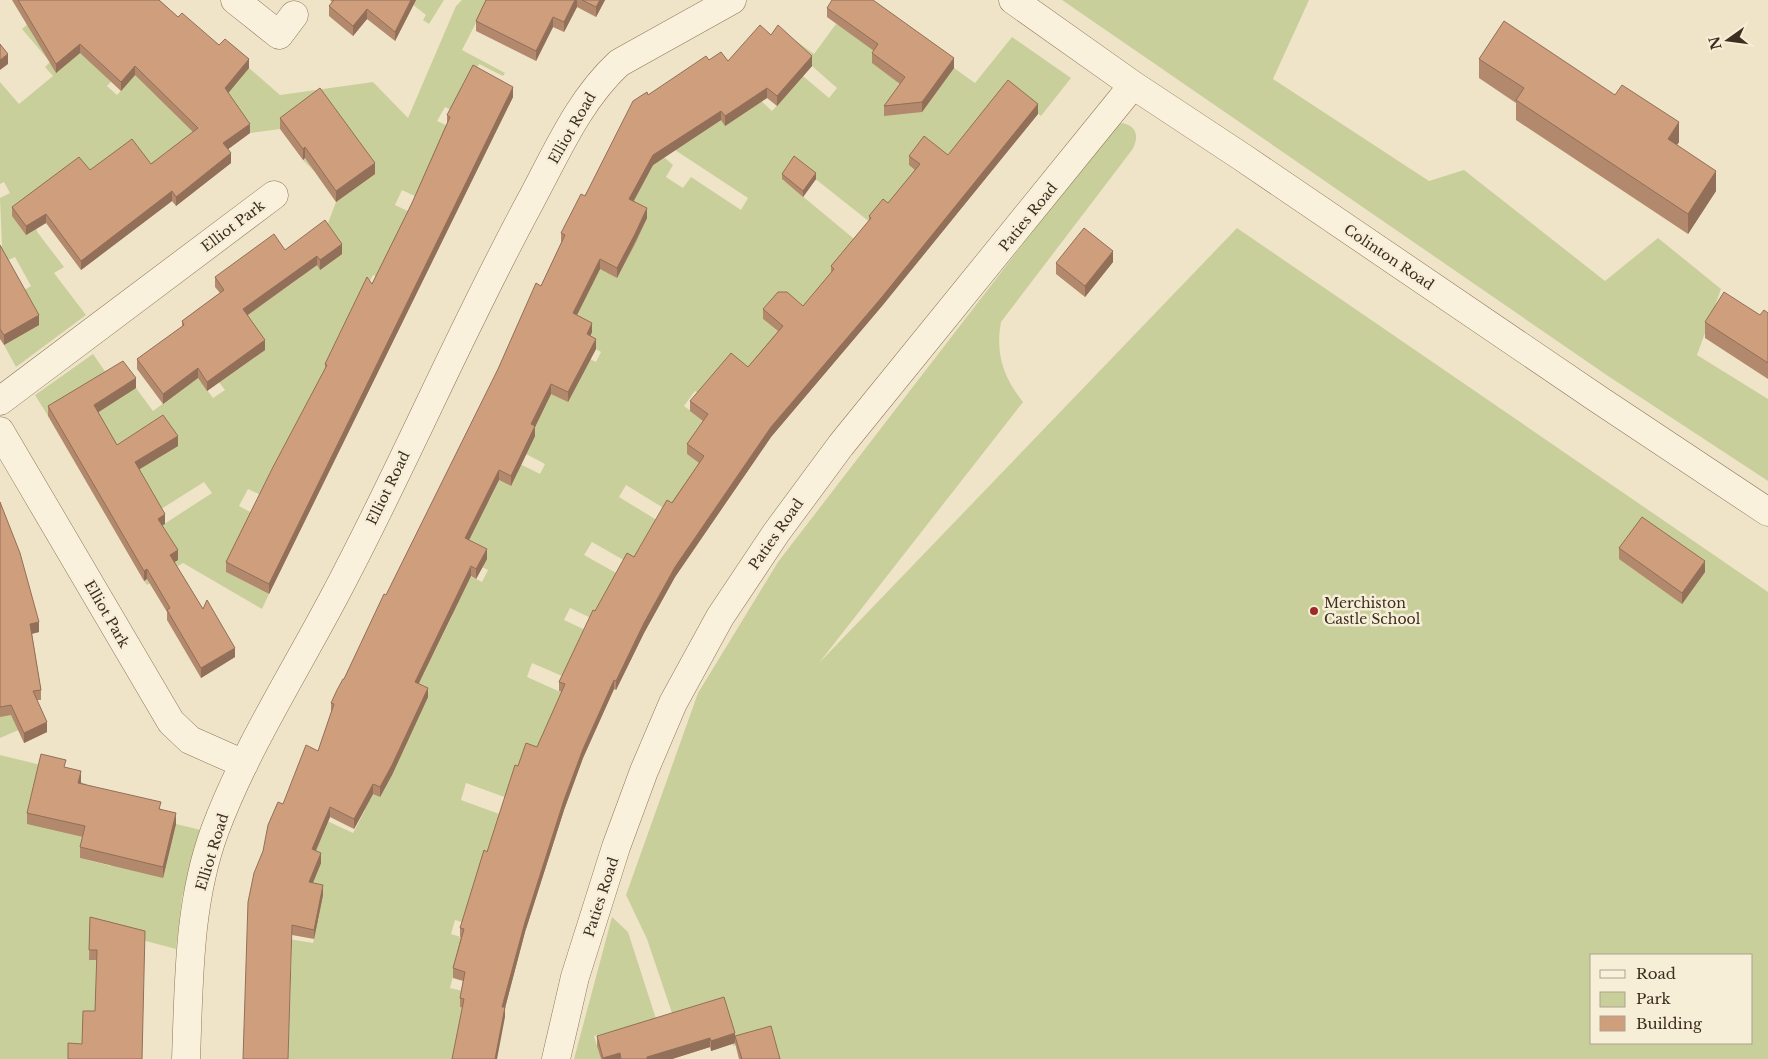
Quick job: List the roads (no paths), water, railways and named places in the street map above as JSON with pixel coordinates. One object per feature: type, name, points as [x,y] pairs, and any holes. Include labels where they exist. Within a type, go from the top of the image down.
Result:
[{"type":"street","points":[[235,0],[279,36],[294,15]]},
{"type":"street","name":"Elliot Road","points":[[186,1059],[190,962],[196,905],[215,830],[244,764],[347,573],[503,253],[588,96],[603,78],[619,63],[732,0]]},
{"type":"street","name":"Colinton Road","points":[[1013,0],[1133,85],[1242,156],[1620,414],[1768,512]]},
{"type":"street","name":"Paties Road","points":[[556,1059],[575,977],[616,848],[644,771],[673,703],[720,617],[776,533],[841,445],[1133,85]]},
{"type":"street","name":"Elliot Park","points":[[0,401],[274,196]]},
{"type":"street","name":"Elliot Park","points":[[0,432],[171,722],[190,740],[244,764]]},
{"type":"place","name":"Merchiston Castle School","points":[[1314,611]]}]
